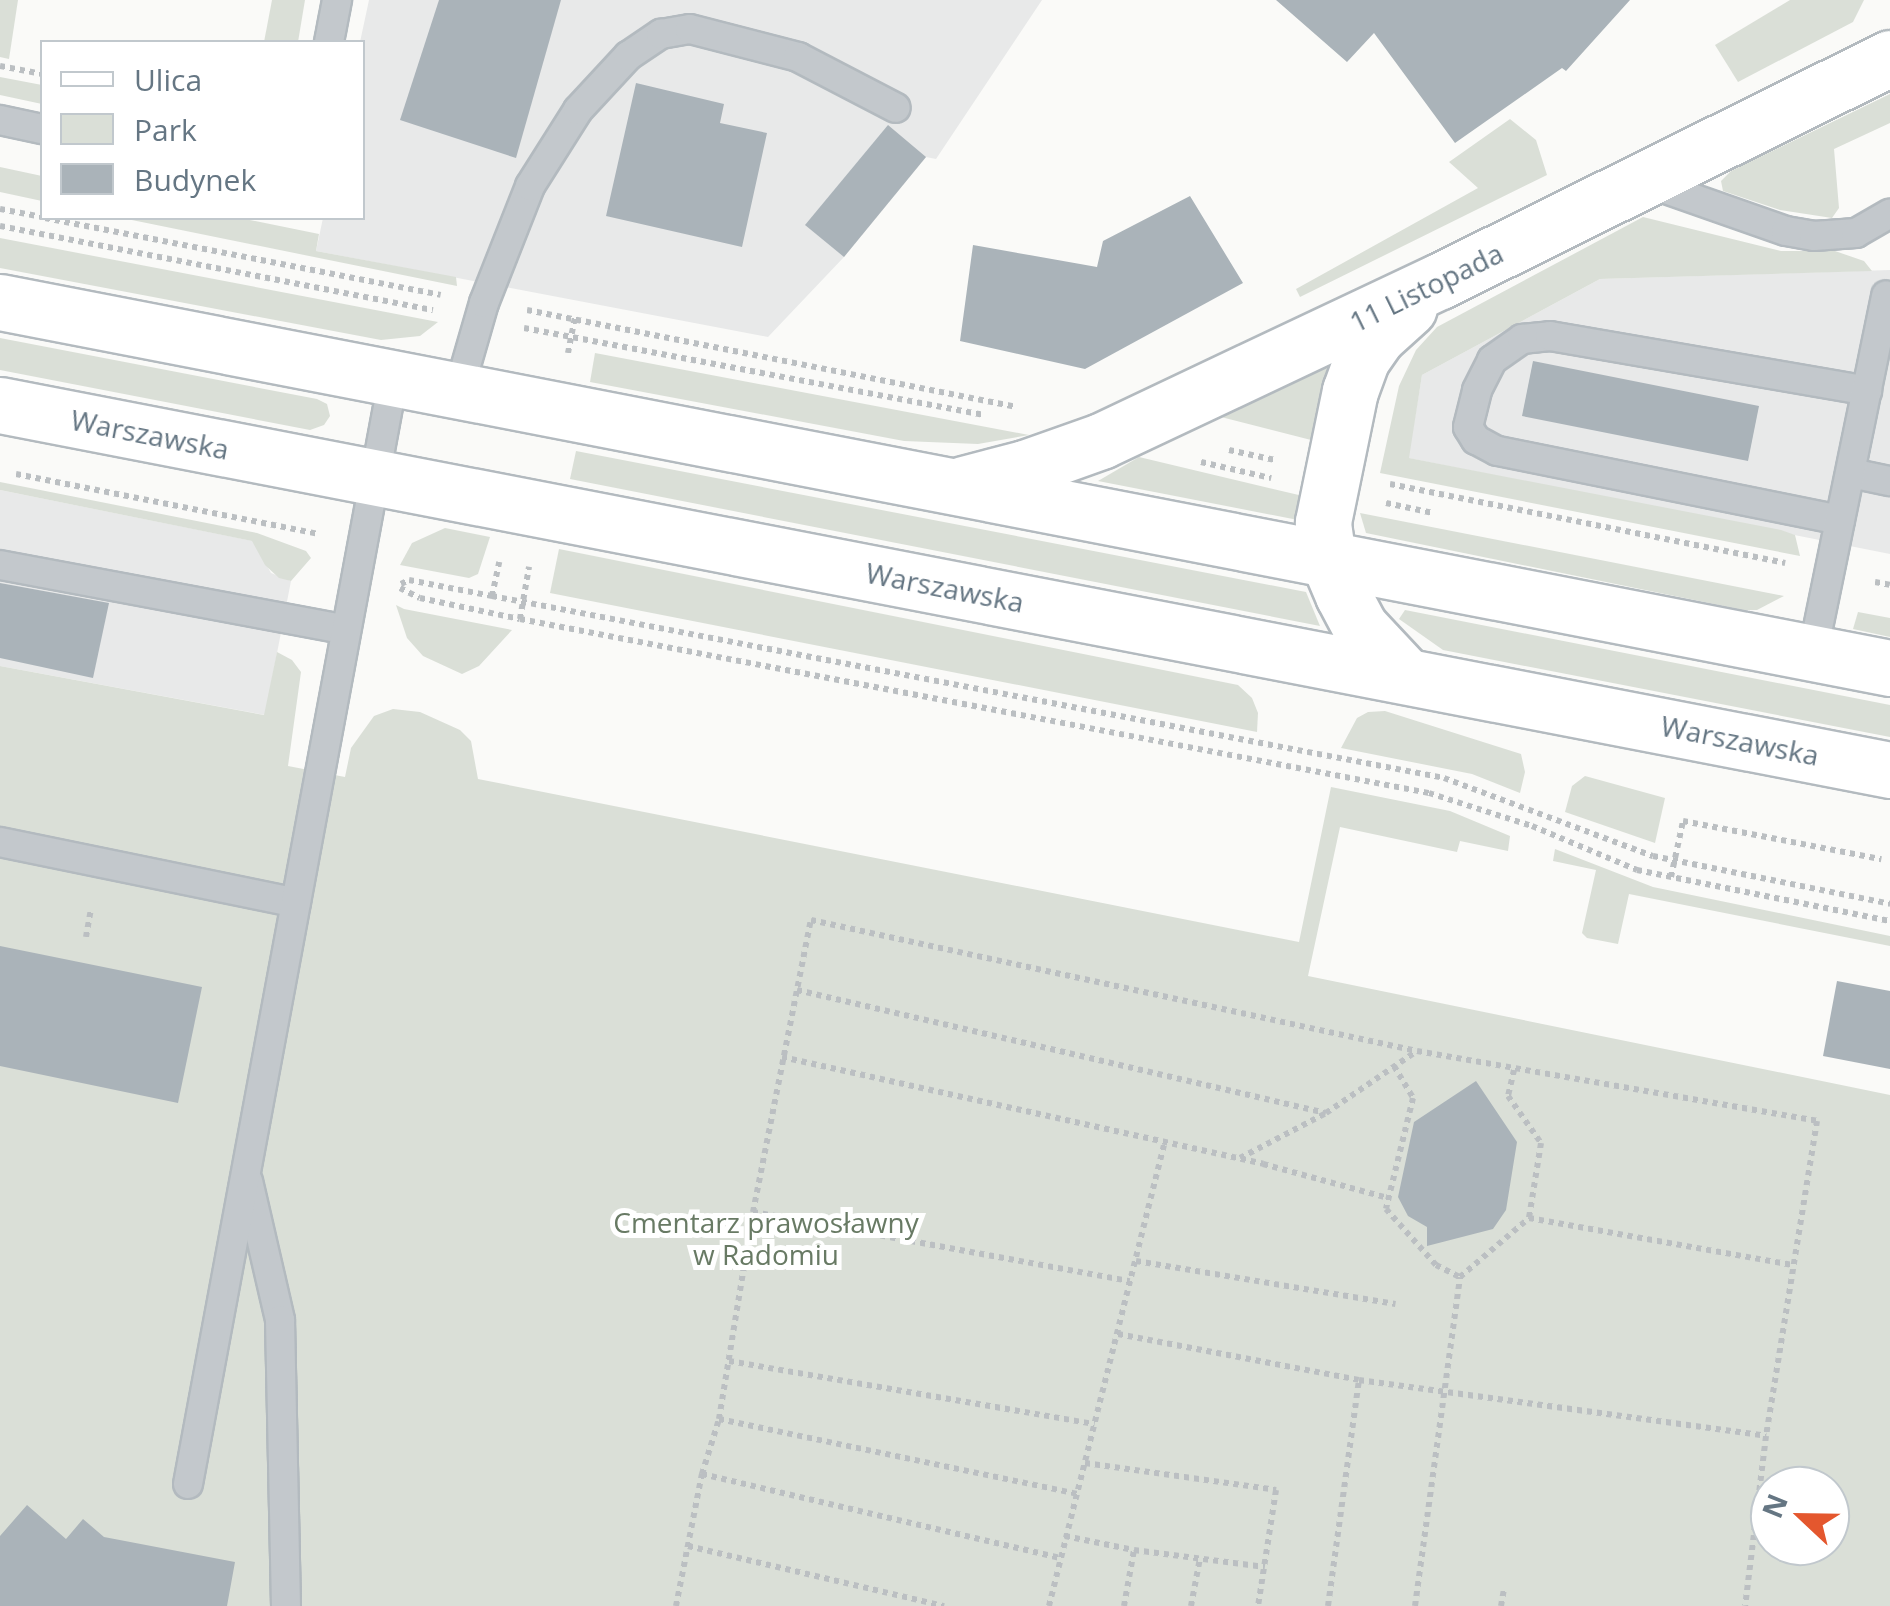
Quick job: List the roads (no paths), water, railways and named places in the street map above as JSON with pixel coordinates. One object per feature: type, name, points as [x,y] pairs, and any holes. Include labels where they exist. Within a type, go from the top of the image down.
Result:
[{"type":"main road","name":"11 Listopada","points":[[951,487],[1025,468],[1102,441],[1440,281],[1890,58]]},
{"type":"main road","points":[[1405,675],[1360,627],[1328,559],[1322,522],[1328,481],[1361,360],[1377,337],[1440,281]]},
{"type":"main road","points":[[0,302],[1890,668]]},
{"type":"main road","name":"Warszawska","points":[[0,404],[1890,770]]},
{"type":"lane","points":[[329,40],[337,0]]},
{"type":"lane","points":[[458,392],[482,311],[530,186],[578,110],[628,56],[661,34],[690,29],[798,57],[896,108]]},
{"type":"lane","points":[[0,120],[40,129]]},
{"type":"lane","points":[[1640,180],[1786,231],[1814,236],[1856,233],[1890,213]]},
{"type":"lane","points":[[1813,652],[1886,295]]},
{"type":"lane","points":[[1840,520],[1497,451],[1476,440],[1468,427],[1477,390],[1492,360],[1522,340],[1550,336],[1867,391]]},
{"type":"lane","points":[[188,1484],[393,380]]},
{"type":"lane","points":[[1850,473],[1890,481]]},
{"type":"lane","points":[[0,565],[346,630]]},
{"type":"lane","points":[[0,842],[296,903]]},
{"type":"lane","points":[[246,1170],[280,1320],[286,1606]]},
{"type":"park label","name":"Cmentarz prawosławny w Radomiu","points":[[766,1238]]}]
